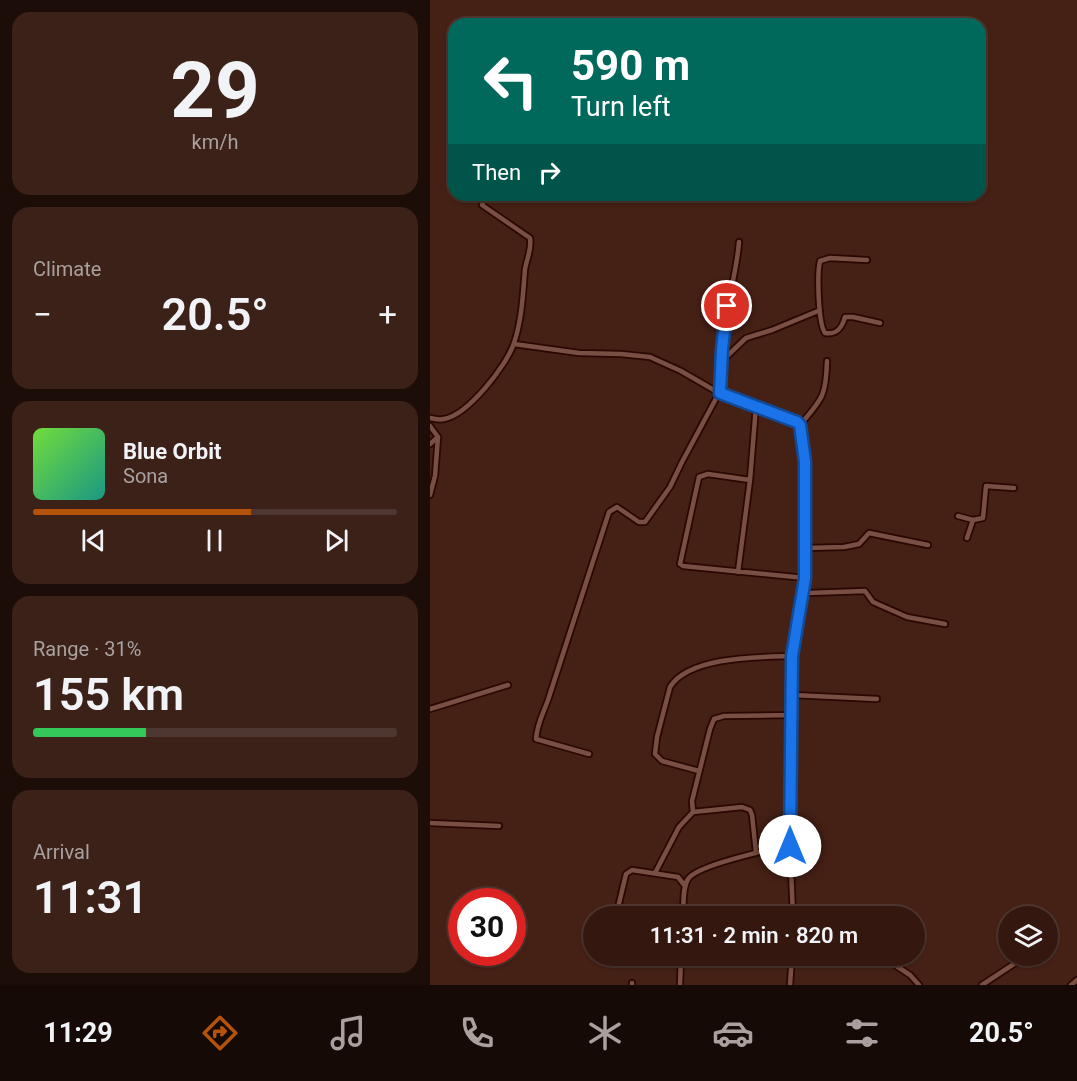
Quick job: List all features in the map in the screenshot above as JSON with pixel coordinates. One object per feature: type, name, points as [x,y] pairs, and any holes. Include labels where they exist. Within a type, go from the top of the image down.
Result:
[{"type":"street","points":[[430,418],[448,418],[470,405],[487,385],[514,344],[530,238],[482,205],[483,201]]},
{"type":"street","points":[[589,754],[536,739],[538,722],[551,691],[609,512],[617,507],[639,522],[645,522],[670,487],[720,393],[724,328],[737,266],[739,242]]},
{"type":"street","points":[[867,260],[830,258],[820,261],[818,311],[825,333],[840,330],[845,317],[880,323]]},
{"type":"street","points":[[722,362],[746,338],[818,311]]},
{"type":"street","points":[[514,344],[579,353],[650,357],[720,393],[800,425],[805,462],[805,578],[792,656],[790,846],[793,906]]},
{"type":"street","points":[[800,425],[821,402],[826,382],[827,361]]},
{"type":"street","points":[[738,572],[750,480],[756,406]]},
{"type":"street","points":[[430,426],[438,437],[435,476],[430,495]]},
{"type":"street","points":[[430,444],[438,437]]},
{"type":"street","points":[[750,480],[708,474],[699,477],[679,560],[680,565],[805,578]]},
{"type":"street","points":[[958,516],[973,520],[982,518],[986,486],[1014,489]]},
{"type":"street","points":[[967,538],[973,520]]},
{"type":"street","points":[[805,548],[844,547],[859,544],[869,533],[928,545]]},
{"type":"street","points":[[804,588],[808,593],[865,591],[873,602],[907,617],[945,624]]},
{"type":"street","points":[[700,771],[662,761],[655,754],[670,687],[674,681],[679,676],[697,668],[731,660],[792,656]]},
{"type":"street","points":[[430,709],[508,686]]},
{"type":"street","points":[[793,695],[877,699]]},
{"type":"street","points":[[693,812],[692,801],[714,719],[719,716],[790,715]]},
{"type":"street","points":[[655,873],[679,827],[693,812],[742,807],[750,810],[756,852]]},
{"type":"street","points":[[430,824],[499,826]]},
{"type":"street","points":[[684,906],[685,886],[692,875],[735,858],[790,846]]},
{"type":"street","points":[[618,906],[626,874],[632,870],[678,877],[685,886]]},
{"type":"street","points":[[680,985],[681,966]]},
{"type":"street","points":[[790,985],[791,966]]},
{"type":"street","points":[[896,966],[910,975],[919,985]]},
{"type":"street","points":[[982,985],[1011,966]]},
{"type":"street","points":[[1071,985],[1076,980]]},
{"type":"route","points":[[727,306],[720,393],[797,422],[800,425],[805,462],[804,588],[792,656],[790,846]]}]
